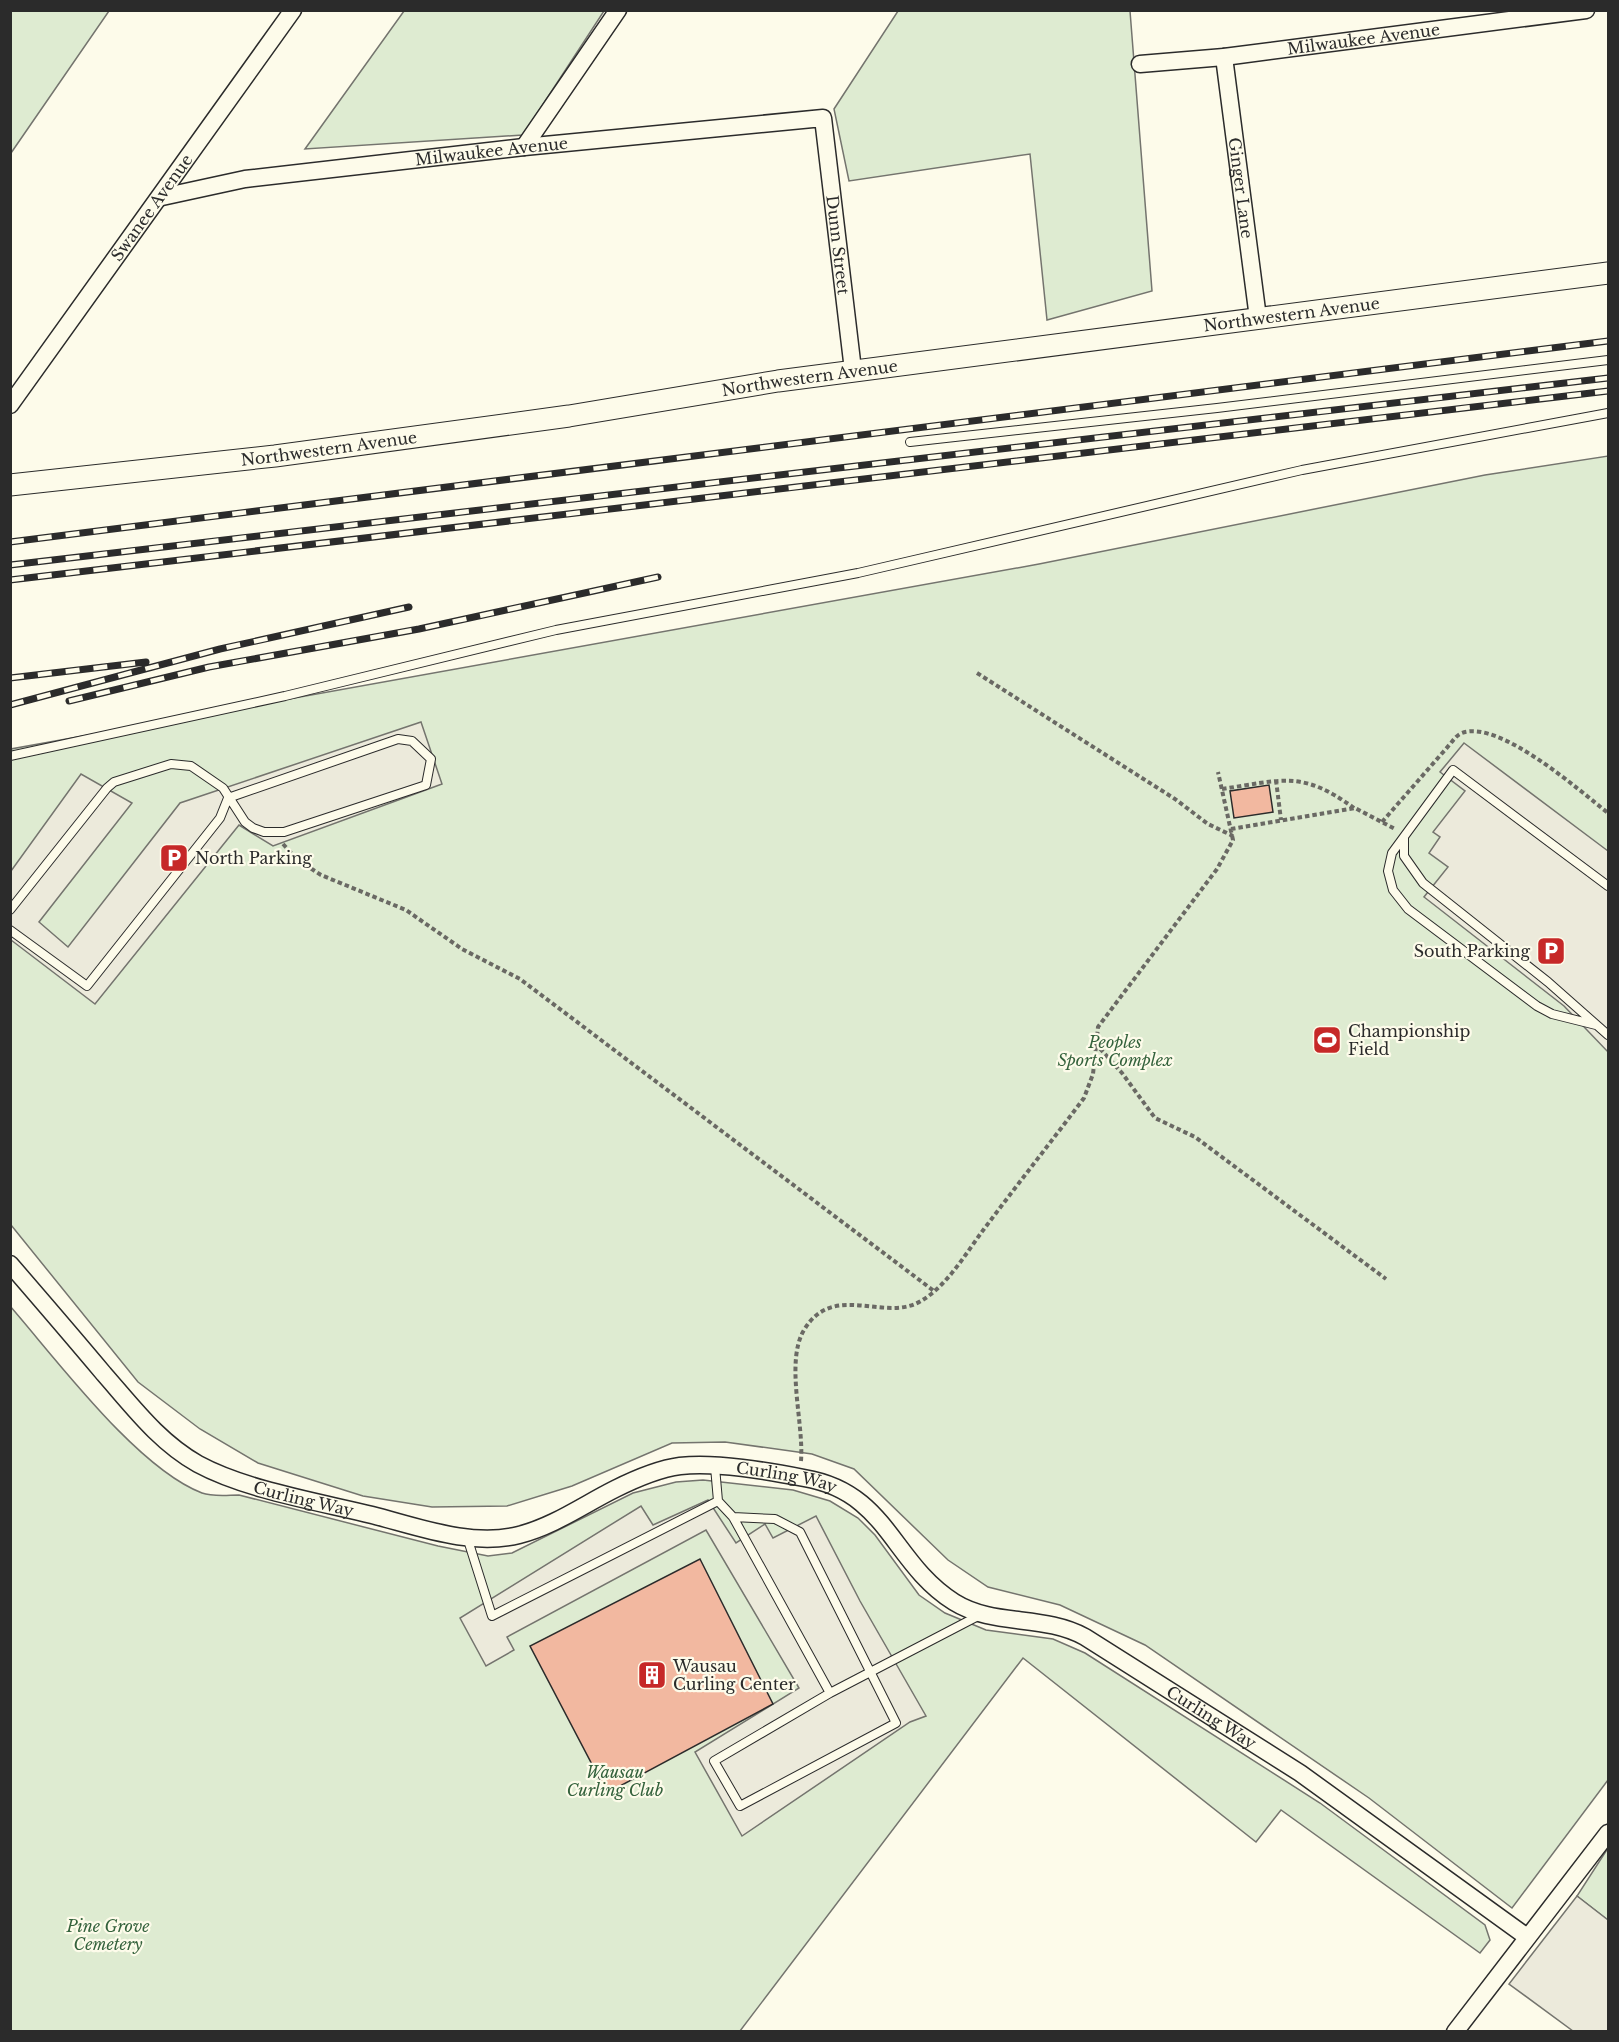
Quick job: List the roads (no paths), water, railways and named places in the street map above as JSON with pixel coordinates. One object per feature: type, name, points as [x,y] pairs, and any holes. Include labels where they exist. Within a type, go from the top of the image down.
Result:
[{"type":"street","name":"Swanee Avenue","points":[[10,405],[141,221],[162,197],[293,10]]},
{"type":"street","points":[[524,147],[618,10]]},
{"type":"street","name":"Milwaukee Avenue","points":[[1140,64],[1224,57],[1586,10]]},
{"type":"street","name":"Ginger Lane","points":[[1224,57],[1258,318]]},
{"type":"street","name":"Milwaukee Avenue","points":[[162,197],[245,179],[524,147],[822,118]]},
{"type":"street","name":"Dunn Street","points":[[822,118],[853,370]]},
{"type":"street","name":"Northwestern Avenue","points":[[10,484],[357,445],[569,416],[853,370],[1608,273]]},
{"type":"street","name":"Curling Way","points":[[10,1264],[148,1425],[175,1449],[199,1464],[242,1481],[290,1495],[467,1537],[502,1538],[529,1532],[651,1474],[678,1466],[715,1467],[798,1477],[834,1486],[862,1503],[882,1521],[924,1580],[952,1601],[980,1615],[1053,1624],[1085,1637],[1292,1768],[1527,1937]]},
{"type":"street","points":[[1455,2031],[1608,1833]]},
{"type":"lane","points":[[910,442],[1217,408],[1608,360]]},
{"type":"lane","points":[[10,756],[285,696],[556,630],[858,573],[1292,472],[1539,423],[1608,413]]},
{"type":"lane","points":[[10,910],[114,782],[171,764],[191,766],[223,788],[228,798],[245,822],[253,828],[284,832],[426,785],[431,759],[412,741],[398,739],[228,798]]},
{"type":"lane","points":[[1596,1025],[1543,1010],[1408,909],[1393,890],[1388,872],[1389,859],[1404,835],[1453,770],[1608,886]]},
{"type":"lane","points":[[10,930],[87,986],[220,819],[228,798]]},
{"type":"lane","points":[[1404,835],[1404,856],[1412,871],[1423,883],[1548,982],[1608,1033]]},
{"type":"lane","points":[[715,1467],[718,1501],[733,1517],[830,1693]]},
{"type":"lane","points":[[467,1537],[492,1616],[718,1501]]},
{"type":"lane","points":[[733,1517],[775,1519],[801,1532],[870,1671],[896,1723],[740,1806],[714,1761],[870,1671],[980,1615]]},
{"type":"railway","points":[[10,542],[1608,341]]},
{"type":"railway","points":[[10,565],[1608,378]]},
{"type":"railway","points":[[10,580],[1608,391]]},
{"type":"railway","points":[[69,701],[209,667],[419,629],[658,577]]},
{"type":"railway","points":[[10,705],[220,649],[409,607]]},
{"type":"railway","points":[[10,678],[146,662]]},
{"type":"place","name":"North Parking","points":[[174,858]]},
{"type":"place","name":"South Parking","points":[[1551,951]]},
{"type":"place","name":"Championship Field","points":[[1327,1040]]},
{"type":"place","name":"Wausau Curling Center","points":[[652,1675]]},
{"type":"park label","name":"Peoples Sports Complex","points":[[1115,1051]]},
{"type":"park label","name":"Wausau Curling Club","points":[[615,1781]]},
{"type":"park label","name":"Pine Grove Cemetery","points":[[108,1935]]}]
